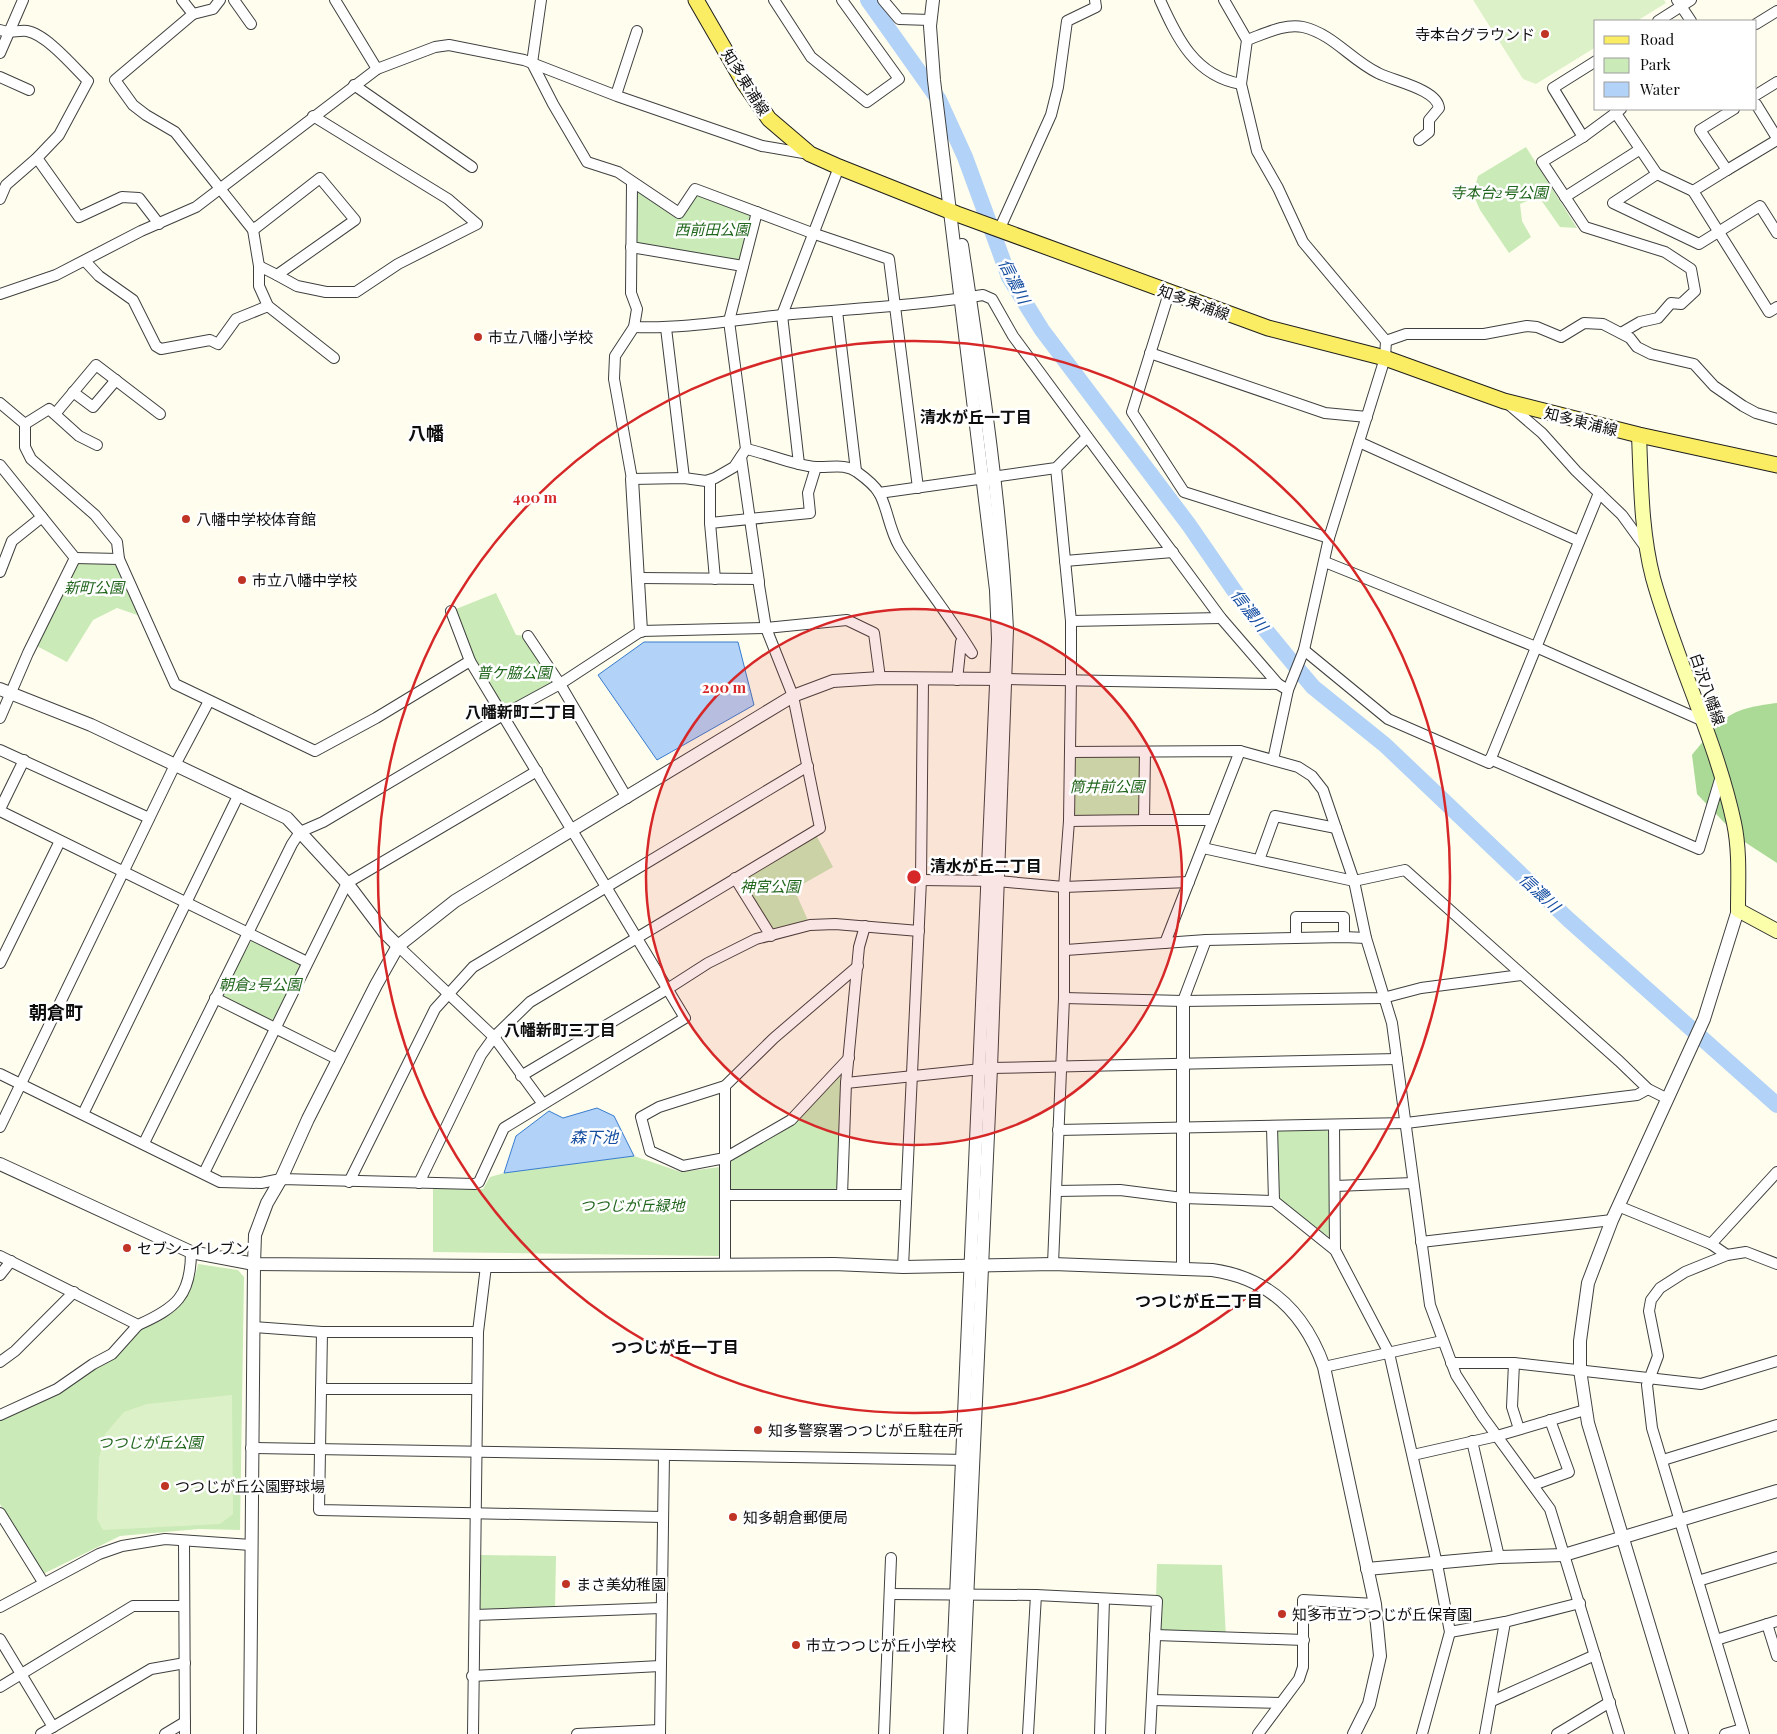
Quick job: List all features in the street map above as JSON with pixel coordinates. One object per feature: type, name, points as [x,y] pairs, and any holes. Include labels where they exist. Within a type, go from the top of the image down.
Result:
[{"type":"main road","name":"知多東浦線","points":[[696,0],[756,102],[777,128],[810,154],[839,167],[953,212],[1268,328],[1385,358],[1504,401],[1639,435],[1777,465]]},
{"type":"main road","name":"白沢八幡線","points":[[1639,435],[1644,521],[1653,576],[1721,776],[1734,824],[1738,866],[1738,910]]},
{"type":"main road","points":[[1738,910],[1777,931]]},
{"type":"street","points":[[0,53],[4,32],[23,0]]},
{"type":"street","points":[[182,0],[193,14]]},
{"type":"street","points":[[220,0],[213,10],[193,14],[116,80],[133,105],[146,116],[176,132],[218,188],[253,230],[259,266],[258,286],[268,306],[334,358]]},
{"type":"street","points":[[234,0],[252,24]]},
{"type":"street","points":[[336,0],[377,69]]},
{"type":"street","points":[[541,0],[532,63],[557,112],[587,162],[618,172],[679,213],[695,189],[812,233],[889,259],[918,488]]},
{"type":"street","points":[[774,0],[811,57],[867,102],[899,80],[842,0]]},
{"type":"street","points":[[883,0],[899,19],[930,20]]},
{"type":"street","points":[[933,0],[930,20],[941,143],[965,298],[987,479],[1004,575],[962,1594],[961,1734]]},
{"type":"street","points":[[1000,228],[1050,115],[1058,87],[1067,21],[1096,7],[1095,0]]},
{"type":"street","points":[[1160,0],[1174,32],[1188,53],[1214,76],[1241,84]]},
{"type":"street","points":[[1224,0],[1247,40],[1241,84],[1257,151],[1278,188],[1303,242],[1386,341],[1385,358],[1328,538],[1325,562],[1304,650],[1290,686],[1273,760]]},
{"type":"street","points":[[1659,20],[1679,3],[1691,0]]},
{"type":"street","points":[[1679,3],[1689,20]]},
{"type":"street","points":[[1757,23],[1777,11]]},
{"type":"street","points":[[1247,40],[1284,27],[1301,26],[1324,35],[1377,73],[1417,88],[1436,101],[1439,108],[1428,120],[1429,132],[1419,140]]},
{"type":"street","points":[[0,199],[6,185],[37,158],[58,134],[88,81],[44,40],[27,31],[4,32]]},
{"type":"street","points":[[616,95],[638,31]]},
{"type":"street","points":[[0,294],[56,275],[196,207],[218,188],[377,69],[435,47],[449,45],[497,53],[532,63],[616,95],[762,146],[810,154]]},
{"type":"street","points":[[1583,137],[1553,88],[1594,62]]},
{"type":"street","points":[[0,77],[29,90]]},
{"type":"street","points":[[1757,94],[1777,82]]},
{"type":"street","points":[[354,85],[472,167]]},
{"type":"street","points":[[1693,191],[1777,139],[1757,106]]},
{"type":"street","points":[[1727,170],[1700,130],[1732,110]]},
{"type":"street","points":[[1621,333],[1640,322],[1658,318],[1671,303],[1681,304],[1695,291],[1691,269],[1665,252],[1585,227],[1542,162],[1583,137],[1618,111],[1639,150],[1657,174],[1693,191],[1769,312],[1777,306]]},
{"type":"street","points":[[259,266],[297,286],[326,292],[356,292],[398,264],[477,224],[448,199],[313,116]]},
{"type":"street","points":[[1565,197],[1639,150]]},
{"type":"street","points":[[37,158],[79,217],[122,197],[139,198],[159,224]]},
{"type":"street","points":[[799,464],[782,315],[839,167]]},
{"type":"street","points":[[1657,174],[1613,203],[1699,244],[1760,206],[1777,233]]},
{"type":"street","points":[[253,230],[320,178],[355,220],[277,275]]},
{"type":"street","points":[[632,183],[631,293],[637,309],[634,327],[615,356],[614,379],[632,479],[640,578],[641,631]]},
{"type":"street","points":[[419,1184],[481,1055],[494,1037],[530,1002],[820,828],[793,696],[766,628],[750,519],[729,320],[757,212]]},
{"type":"street","points":[[631,247],[743,266]]},
{"type":"street","points":[[85,260],[99,276],[133,300],[156,346],[161,349],[210,340],[218,344],[236,319],[268,306]]},
{"type":"street","points":[[1169,293],[1132,412],[1184,492],[1328,538]]},
{"type":"street","points":[[634,327],[666,328],[729,320],[895,306],[965,298],[983,294],[992,299],[1013,336],[1222,618],[1278,684]]},
{"type":"street","points":[[837,311],[856,471]]},
{"type":"street","points":[[1386,341],[1406,334],[1484,334],[1527,326],[1537,327],[1561,336],[1584,323],[1603,324],[1621,333],[1651,354],[1694,364],[1714,386],[1743,406],[1756,414],[1777,419]]},
{"type":"street","points":[[666,328],[684,478]]},
{"type":"street","points":[[1150,353],[1325,413],[1367,417]]},
{"type":"street","points":[[55,414],[96,364],[160,414]]},
{"type":"street","points":[[73,392],[92,406],[116,380]]},
{"type":"street","points":[[1504,401],[1542,433],[1622,515],[1649,553]]},
{"type":"street","points":[[0,403],[25,424],[25,446],[31,459],[95,515],[117,542],[120,559],[175,684],[315,751],[376,718],[470,662]]},
{"type":"street","points":[[25,424],[49,409],[79,436],[97,445]]},
{"type":"street","points":[[879,493],[1056,468],[1087,437]]},
{"type":"street","points":[[1359,442],[1579,540]]},
{"type":"street","points":[[632,479],[684,478],[710,480],[734,467],[744,453]]},
{"type":"street","points":[[744,453],[770,454],[799,464],[816,467],[841,466],[856,471],[879,493],[888,524],[898,545],[950,616],[972,652],[961,642],[957,680]]},
{"type":"street","points":[[0,465],[75,558],[120,559]]},
{"type":"street","points":[[710,523],[810,513],[808,493],[816,467]]},
{"type":"street","points":[[1053,1264],[1066,950],[1064,887],[1069,821],[1072,680],[1071,621],[1056,468]]},
{"type":"street","points":[[710,480],[710,523],[715,579]]},
{"type":"street","points":[[1304,650],[1388,719],[1488,763],[1599,493]]},
{"type":"street","points":[[1,568],[12,541],[42,517]]},
{"type":"street","points":[[1065,561],[1173,552]]},
{"type":"street","points":[[0,718],[5,690],[75,558]]},
{"type":"street","points":[[1325,562],[1536,647],[1702,720]]},
{"type":"street","points":[[640,578],[758,579],[759,582]]},
{"type":"street","points":[[0,1074],[144,1143],[220,1182],[262,1183],[281,1179],[475,1184],[478,1182],[504,1128],[685,1018],[669,988],[636,938],[470,662],[451,610]]},
{"type":"street","points":[[1071,621],[1222,618]]},
{"type":"street","points":[[144,1143],[248,931],[292,844],[300,832],[323,822],[503,715],[560,684],[641,631],[766,628],[847,620],[874,633],[880,678]]},
{"type":"street","points":[[528,636],[560,684],[627,798]]},
{"type":"street","points":[[250,1734],[250,1545],[255,1234],[267,1203],[281,1179],[308,1119],[376,985],[398,946],[455,901],[793,696],[833,681],[880,678],[922,680],[1001,679],[1278,684],[1290,686]]},
{"type":"street","points":[[903,1267],[904,1195],[921,880],[922,680]]},
{"type":"street","points":[[5,690],[90,725],[287,818],[347,883],[384,932],[494,1037],[542,1104]]},
{"type":"street","points":[[0,1127],[175,765],[209,701]]},
{"type":"street","points":[[0,750],[149,818]]},
{"type":"street","points":[[1070,752],[1240,751],[1298,767],[1312,776],[1323,790],[1354,881],[1366,938],[1382,998],[1392,1023],[1430,1305],[1451,1363],[1467,1393],[1550,1509],[1619,1734]]},
{"type":"street","points":[[1165,943],[1240,751]]},
{"type":"street","points":[[1144,752],[1144,820]]},
{"type":"street","points":[[1490,759],[1699,849],[1721,776]]},
{"type":"street","points":[[24,760],[0,810],[308,962]]},
{"type":"street","points":[[349,1182],[435,1009],[473,967],[808,766]]},
{"type":"street","points":[[204,1173],[347,883],[537,771]]},
{"type":"street","points":[[83,1114],[239,794]]},
{"type":"street","points":[[1259,860],[1275,816],[1336,828]]},
{"type":"street","points":[[1069,821],[1213,820]]},
{"type":"street","points":[[0,963],[60,840]]},
{"type":"street","points":[[1203,848],[1354,881],[1405,870],[1648,1089],[1666,1098]]},
{"type":"street","points":[[735,878],[771,936]]},
{"type":"street","points":[[921,880],[992,881],[1064,887],[1189,882]]},
{"type":"street","points":[[1682,1734],[1622,1539],[1585,1410],[1580,1370],[1580,1341],[1588,1283],[1618,1206],[1666,1098],[1704,1019],[1738,910]]},
{"type":"street","points":[[1296,938],[1296,917],[1344,917],[1344,937]]},
{"type":"street","points":[[521,1076],[708,963],[756,939],[810,925],[865,926],[918,931]]},
{"type":"street","points":[[842,1195],[846,1083],[859,947],[865,926]]},
{"type":"street","points":[[1066,950],[1206,940],[1366,938]]},
{"type":"street","points":[[1183,1269],[1183,1001],[1206,940]]},
{"type":"street","points":[[849,1058],[791,1120],[726,1158],[683,1166],[650,1151],[640,1117],[659,1107],[725,1086],[774,1038],[858,966]]},
{"type":"street","points":[[1064,998],[1183,1001],[1382,998],[1421,988],[1521,974]]},
{"type":"street","points":[[215,998],[339,1060]]},
{"type":"street","points":[[846,1083],[985,1069],[1398,1059]]},
{"type":"street","points":[[725,1086],[725,1266]]},
{"type":"street","points":[[1058,1130],[1184,1129],[1406,1123],[1637,1095],[1648,1089]]},
{"type":"street","points":[[1334,1125],[1335,1250]]},
{"type":"street","points":[[1272,1127],[1274,1200]]},
{"type":"street","points":[[0,1164],[191,1252],[254,1264],[486,1266],[834,1264],[903,1267],[1053,1264],[1228,1272],[1259,1284],[1278,1297],[1298,1318],[1310,1334],[1324,1367],[1376,1604],[1380,1656],[1369,1704],[1354,1734]]},
{"type":"street","points":[[1711,1244],[1777,1172]]},
{"type":"street","points":[[1335,1186],[1413,1184]]},
{"type":"street","points":[[1056,1190],[1120,1190],[1183,1198],[1274,1200],[1335,1250],[1389,1353],[1437,1564],[1450,1632],[1422,1734]]},
{"type":"street","points":[[725,1195],[904,1195]]},
{"type":"street","points":[[1618,1206],[1711,1244],[1727,1255]]},
{"type":"street","points":[[1421,1242],[1612,1220]]},
{"type":"street","points":[[0,1415],[57,1388],[112,1354],[138,1325],[163,1313],[183,1292],[191,1274],[191,1252]]},
{"type":"street","points":[[1725,1734],[1743,1732],[1649,1414],[1647,1384],[1658,1356],[1649,1311],[1651,1300],[1660,1288],[1685,1272],[1727,1255],[1746,1252],[1777,1264]]},
{"type":"street","points":[[0,1256],[138,1325]]},
{"type":"street","points":[[0,1275],[11,1262]]},
{"type":"street","points":[[473,1734],[472,1676],[475,1615],[476,1389],[478,1332],[486,1266]]},
{"type":"street","points":[[0,1362],[14,1351],[74,1292]]},
{"type":"street","points":[[253,1327],[322,1332],[478,1332]]},
{"type":"street","points":[[322,1332],[319,1510],[663,1517]]},
{"type":"street","points":[[1324,1367],[1442,1341]]},
{"type":"street","points":[[1451,1363],[1514,1363],[1701,1384],[1777,1361]]},
{"type":"street","points":[[1514,1363],[1512,1407],[1519,1429]]},
{"type":"street","points":[[322,1388],[476,1389]]},
{"type":"street","points":[[1413,1455],[1497,1436],[1585,1410]]},
{"type":"street","points":[[1534,1485],[1569,1472],[1550,1420]]},
{"type":"street","points":[[1663,1460],[1777,1425]]},
{"type":"street","points":[[1472,1441],[1498,1557]]},
{"type":"street","points":[[251,1448],[967,1460]]},
{"type":"street","points":[[577,1734],[660,1732],[664,1454]]},
{"type":"street","points":[[1367,1569],[1498,1557],[1564,1555],[1777,1491]]},
{"type":"street","points":[[0,1513],[43,1582]]},
{"type":"street","points":[[0,1607],[43,1582],[99,1554],[122,1546],[158,1539],[250,1545]]},
{"type":"street","points":[[184,1541],[185,1734]]},
{"type":"street","points":[[1698,1581],[1777,1557]]},
{"type":"street","points":[[884,1734],[891,1558]]},
{"type":"street","points":[[890,1594],[962,1594],[1157,1601],[1150,1734]]},
{"type":"street","points":[[950,1734],[962,1594]]},
{"type":"street","points":[[1028,1734],[1036,1596]]},
{"type":"street","points":[[1100,1734],[1104,1599]]},
{"type":"street","points":[[1258,1734],[1299,1679],[1304,1640],[1303,1600],[1376,1604]]},
{"type":"street","points":[[1450,1632],[1506,1622],[1580,1603]]},
{"type":"street","points":[[0,1687],[133,1606],[183,1606]]},
{"type":"street","points":[[475,1615],[661,1608]]},
{"type":"street","points":[[1485,1734],[1506,1622]]},
{"type":"street","points":[[1716,1640],[1772,1623],[1777,1656]]},
{"type":"street","points":[[1155,1635],[1304,1640]]},
{"type":"street","points":[[0,1639],[53,1727]]},
{"type":"street","points":[[1492,1701],[1596,1655]]},
{"type":"street","points":[[42,1734],[150,1669],[185,1663]]},
{"type":"street","points":[[472,1676],[660,1666]]},
{"type":"street","points":[[1152,1700],[1281,1704]]},
{"type":"street","points":[[1557,1734],[1610,1702]]},
{"type":"street","points":[[165,1734],[185,1722]]},
{"type":"green space","name":"寺本台グラウンド","points":[[1473,0],[1664,0],[1666,3],[1639,20],[1594,20],[1594,48],[1536,84],[1523,79]]},
{"type":"green space","name":"寺本台2号公園","points":[[1526,147],[1577,228],[1560,227],[1541,200],[1532,199],[1520,204],[1522,221],[1531,237],[1509,253],[1480,210],[1473,194],[1478,176]]},
{"type":"green space","name":"西前田公園","points":[[632,183],[679,212],[695,189],[757,212],[743,266],[631,247]]},
{"type":"green space","name":"新町公園","points":[[75,558],[119,559],[146,618],[117,608],[93,620],[67,662],[33,644]]},
{"type":"green space","name":"普ケ脇公園","points":[[496,593],[516,635],[528,636],[560,684],[503,715],[470,661],[451,611]]},
{"type":"green space","points":[[1777,703],[1777,863],[1740,839],[1697,794],[1692,755],[1711,732],[1727,717],[1747,708]]},
{"type":"green space","name":"筒井前公園","points":[[1070,752],[1145,752],[1144,820],[1069,821]]},
{"type":"green space","name":"神宮公園","points":[[814,831],[833,867],[794,889],[810,925],[771,936],[735,878]]},
{"type":"green space","name":"朝倉2号公園","points":[[252,940],[300,963],[301,966],[273,1020],[270,1021],[220,995]]},
{"type":"green space","points":[[842,1073],[838,1187],[835,1189],[729,1189],[728,1163],[793,1124]]},
{"type":"green space","points":[[1278,1130],[1326,1130],[1329,1132],[1332,1236],[1329,1237],[1281,1201],[1277,1194],[1275,1134]]},
{"type":"green space","name":"つつじが丘緑地","points":[[634,1156],[681,1172],[720,1167],[719,1256],[433,1252],[433,1189],[483,1189],[490,1177],[504,1173]]},
{"type":"green space","name":"つつじが丘公園","points":[[198,1264],[238,1270],[244,1277],[240,1530],[199,1529],[120,1536],[43,1574],[18,1537],[0,1504],[0,1420],[72,1385],[100,1364],[135,1333],[156,1323],[174,1311],[185,1298],[193,1282]]},
{"type":"green space","name":"つつじが丘公園野球場","points":[[232,1395],[233,1514],[220,1524],[103,1530],[97,1519],[99,1458],[105,1434],[124,1412],[147,1404]]},
{"type":"green space","points":[[481,1555],[556,1556],[555,1610],[480,1611]]},
{"type":"green space","points":[[1157,1564],[1222,1565],[1226,1637],[1155,1635]]},
{"type":"water","points":[[644,642],[738,642],[754,705],[657,760],[598,675]]},
{"type":"water","name":"森下池","points":[[597,1108],[614,1116],[634,1156],[504,1173],[516,1136],[549,1111],[563,1118]]},
{"type":"waterway","name":"信濃川","points":[[868,0],[939,100],[965,157],[1009,277],[1042,330],[1189,525],[1240,599],[1313,687],[1385,745],[1569,920],[1777,1105]]},
{"type":"place","name":"寺本台グラウンド","points":[[1545,34]]},
{"type":"place","name":"市立八幡小学校","points":[[478,337]]},
{"type":"place","name":"八幡中学校体育館","points":[[186,519]]},
{"type":"place","name":"市立八幡中学校","points":[[242,580]]},
{"type":"place","name":"セブン-イレブン","points":[[127,1248]]},
{"type":"place","name":"知多警察署つつじが丘駐在所","points":[[758,1430]]},
{"type":"place","name":"つつじが丘公園野球場","points":[[165,1486]]},
{"type":"place","name":"知多朝倉郵便局","points":[[733,1517]]},
{"type":"place","name":"まさ美幼稚園","points":[[566,1584]]},
{"type":"place","name":"知多市立つつじが丘保育園","points":[[1282,1614]]},
{"type":"place","name":"市立つつじが丘小学校","points":[[796,1645]]},
{"type":"district","name":"清水が丘一丁目","points":[[976,416]]},
{"type":"district","name":"八幡","points":[[426,433]]},
{"type":"district","name":"八幡新町二丁目","points":[[521,711]]},
{"type":"district","name":"清水が丘二丁目","points":[[986,865]]},
{"type":"district","name":"朝倉町","points":[[56,1012]]},
{"type":"district","name":"八幡新町三丁目","points":[[560,1029]]},
{"type":"district","name":"つつじが丘二丁目","points":[[1199,1300]]},
{"type":"district","name":"つつじが丘一丁目","points":[[675,1346]]}]
